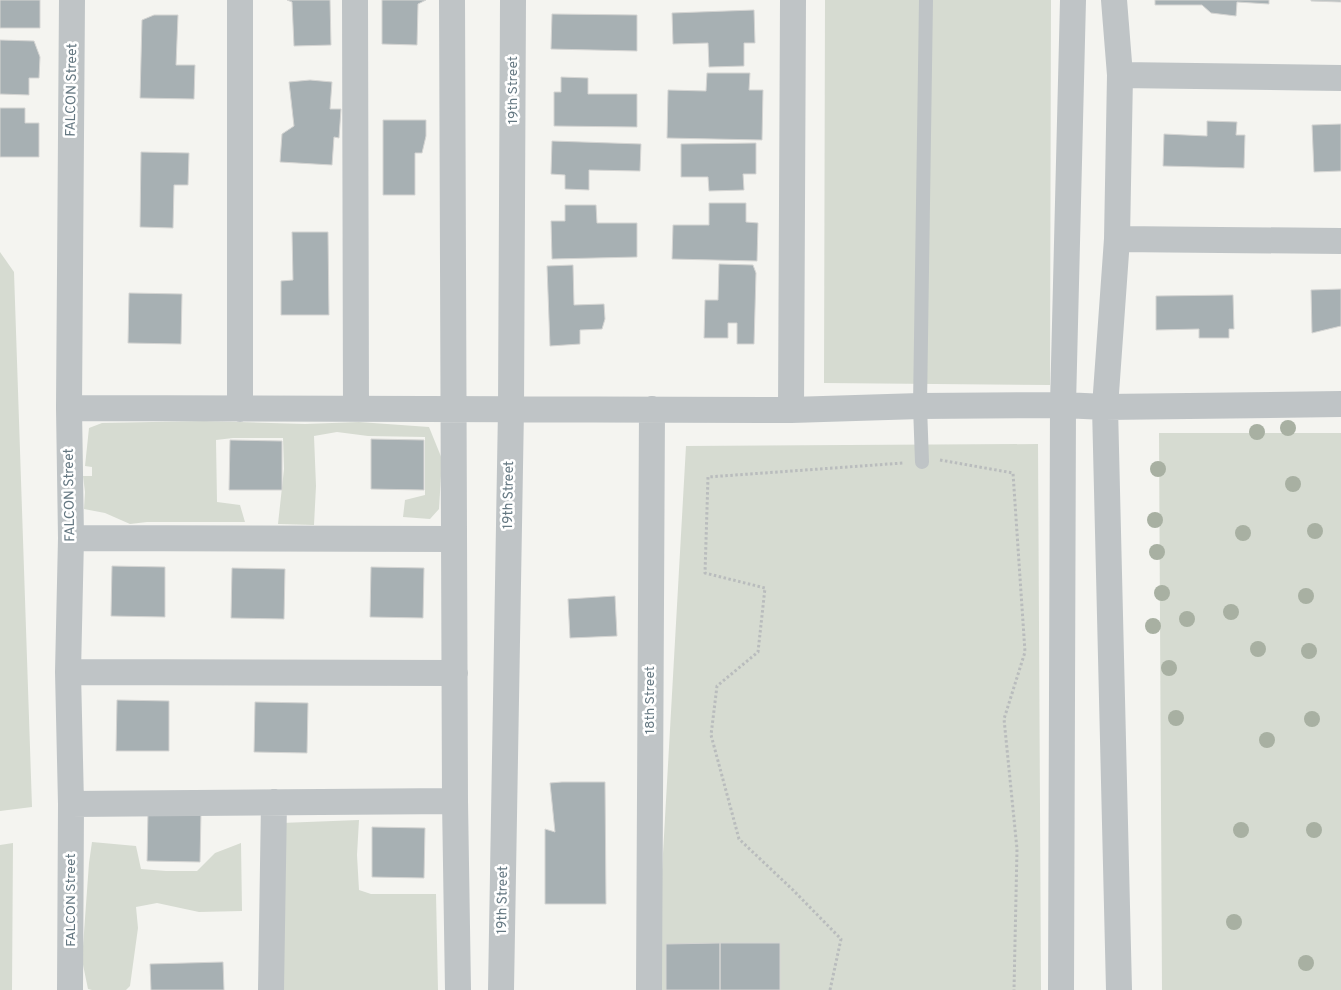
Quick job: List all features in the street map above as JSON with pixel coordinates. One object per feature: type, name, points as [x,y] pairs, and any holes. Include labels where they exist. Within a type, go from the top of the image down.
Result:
[{"type":"street","name":"FALCON Street","points":[[70,990],[71,804],[68,672],[71,538],[68,408],[72,0]]},
{"type":"street","points":[[240,0],[240,408]]},
{"type":"street","points":[[355,0],[356,409]]},
{"type":"street","points":[[452,0],[455,801],[458,990]]},
{"type":"street","name":"19th Street","points":[[502,990],[511,409],[513,0]]},
{"type":"street","points":[[791,410],[793,0]]},
{"type":"street","points":[[1061,990],[1063,405],[1073,0]]},
{"type":"street","points":[[1114,0],[1120,75],[1117,239],[1105,408],[1119,990]]},
{"type":"street","points":[[1120,75],[1341,78]]},
{"type":"street","points":[[1117,239],[1341,241]]},
{"type":"street","points":[[68,408],[791,410],[920,406],[1063,405],[1105,408],[1341,404]]},
{"type":"street","name":"18th Street","points":[[649,990],[652,409]]},
{"type":"street","points":[[71,538],[454,539]]},
{"type":"street","points":[[68,672],[455,673]]},
{"type":"street","points":[[71,804],[455,801]]},
{"type":"street","points":[[271,990],[274,802]]},
{"type":"lane","points":[[922,462],[920,406],[926,0]]},
{"type":"path","points":[[830,990],[840,939],[739,838],[711,735],[717,686],[758,652],[765,588],[705,572],[708,477],[944,460],[1013,473],[1026,652],[1004,719],[1017,849],[1014,990]]},
{"type":"shaded area","points":[[825,0],[1051,0],[1050,385],[824,383]]},
{"type":"shaded area","points":[[0,252],[14,272],[32,807],[0,811]]},
{"type":"shaded area","points":[[204,421],[305,424],[359,422],[429,427],[442,459],[439,509],[430,519],[403,517],[405,500],[425,495],[425,437],[368,436],[337,432],[314,436],[316,486],[314,525],[278,524],[284,469],[283,438],[216,440],[217,502],[240,505],[245,522],[147,522],[130,524],[105,513],[84,509],[85,492],[83,476],[92,476],[92,467],[85,466],[89,428],[102,423]]},
{"type":"shaded area","points":[[1159,433],[1341,433],[1341,990],[1162,990]]},
{"type":"shaded area","points":[[1038,444],[1041,990],[660,990],[658,942],[686,446]]},
{"type":"shaded area","points":[[359,820],[357,855],[359,890],[371,894],[436,894],[438,990],[282,990],[281,823]]},
{"type":"shaded area","points":[[92,842],[136,846],[141,869],[166,871],[197,871],[215,853],[241,843],[242,911],[199,912],[157,903],[136,907],[138,928],[130,986],[126,990],[88,989],[82,960]]},
{"type":"shaded area","points":[[13,843],[12,990],[0,990],[0,845]]},
{"type":"building","points":[[0,0],[40,0],[40,28],[0,28]]},
{"type":"building","points":[[287,0],[330,0],[331,45],[294,46],[292,2]]},
{"type":"building","points":[[382,0],[426,0],[418,4],[417,45],[382,44]]},
{"type":"building","points":[[1155,0],[1269,0],[1269,4],[1237,2],[1236,16],[1211,13],[1202,5],[1155,5]]},
{"type":"building","points":[[1341,0],[1341,2],[1311,1]]},
{"type":"building","points":[[754,10],[755,43],[744,43],[744,66],[709,67],[708,43],[673,44],[672,13]]},
{"type":"building","points":[[552,14],[637,15],[637,51],[551,49]]},
{"type":"building","points":[[154,15],[178,15],[176,65],[195,65],[194,99],[140,98],[142,20]]},
{"type":"building","points":[[0,40],[34,41],[40,57],[39,78],[29,78],[29,95],[0,94]]},
{"type":"building","points":[[707,73],[750,73],[749,90],[763,90],[762,140],[667,138],[668,90],[706,91]]},
{"type":"building","points":[[561,77],[588,78],[588,94],[637,94],[637,127],[554,126],[554,92],[561,92]]},
{"type":"building","points":[[310,80],[332,82],[330,109],[341,109],[339,138],[334,137],[332,165],[280,162],[282,134],[294,126],[289,82]]},
{"type":"building","points":[[0,108],[25,108],[25,123],[39,123],[39,157],[0,157]]},
{"type":"building","points":[[383,120],[426,120],[426,136],[422,153],[415,153],[415,195],[383,195]]},
{"type":"building","points":[[1207,121],[1237,122],[1236,135],[1245,135],[1244,168],[1163,166],[1164,134],[1207,136]]},
{"type":"building","points":[[1341,124],[1341,171],[1314,172],[1312,125]]},
{"type":"building","points":[[552,141],[641,144],[640,171],[589,170],[589,190],[565,189],[565,175],[551,174]]},
{"type":"building","points":[[756,143],[756,174],[743,174],[744,190],[709,191],[708,177],[681,177],[681,144]]},
{"type":"building","points":[[141,152],[189,153],[188,185],[174,185],[173,228],[140,227]]},
{"type":"building","points":[[709,203],[746,203],[746,222],[758,223],[757,261],[672,259],[673,225],[709,225]]},
{"type":"building","points":[[565,205],[596,205],[597,223],[637,223],[637,257],[552,259],[551,221],[565,221]]},
{"type":"building","points":[[292,232],[328,232],[329,315],[281,315],[281,281],[293,280]]},
{"type":"building","points":[[719,264],[753,265],[756,273],[754,344],[737,344],[737,323],[728,323],[728,338],[704,338],[705,300],[718,300]]},
{"type":"building","points":[[573,265],[574,305],[604,304],[605,319],[602,329],[580,330],[580,344],[550,346],[547,266]]},
{"type":"building","points":[[1341,289],[1341,326],[1312,333],[1311,290]]},
{"type":"building","points":[[129,293],[182,294],[181,344],[128,343]]},
{"type":"building","points":[[1233,295],[1234,329],[1229,329],[1229,338],[1199,338],[1199,329],[1156,330],[1156,296]]},
{"type":"building","points":[[371,439],[424,440],[424,490],[371,489]]},
{"type":"building","points":[[230,440],[282,441],[282,490],[229,490]]},
{"type":"building","points":[[112,566],[165,567],[165,617],[111,616]]},
{"type":"building","points":[[371,567],[424,568],[423,618],[370,617]]},
{"type":"building","points":[[232,568],[285,569],[284,619],[231,618]]},
{"type":"building","points":[[615,596],[617,636],[570,638],[568,599]]},
{"type":"building","points":[[117,700],[169,701],[169,751],[116,751]]},
{"type":"building","points":[[255,702],[308,703],[307,753],[254,752]]},
{"type":"building","points":[[605,782],[606,904],[545,904],[545,829],[555,832],[550,783]]},
{"type":"building","points":[[148,811],[201,812],[200,862],[147,861]]},
{"type":"building","points":[[372,827],[425,828],[424,878],[372,877]]},
{"type":"building","points":[[720,943],[720,990],[666,990],[666,944]]},
{"type":"building","points":[[720,943],[780,943],[780,990],[720,990]]},
{"type":"building","points":[[223,962],[224,990],[151,990],[150,964]]}]
